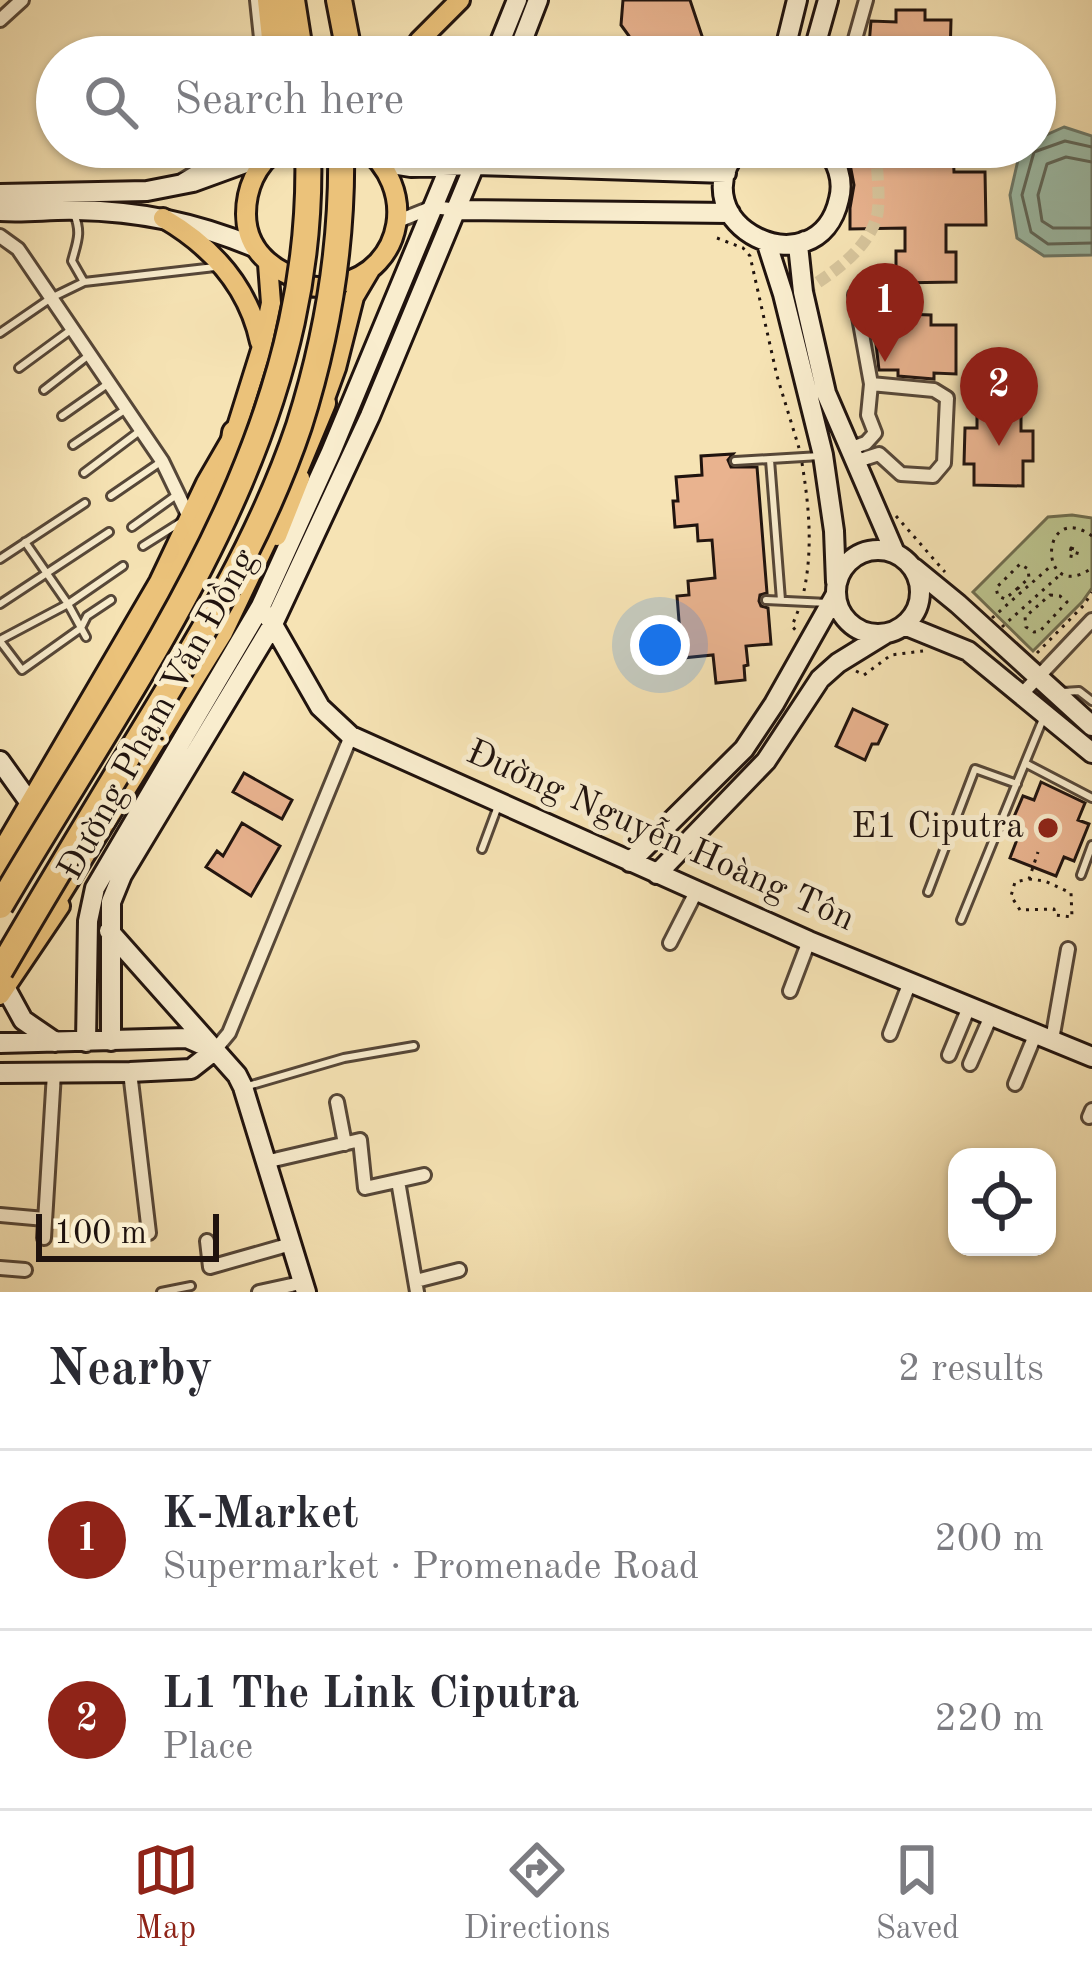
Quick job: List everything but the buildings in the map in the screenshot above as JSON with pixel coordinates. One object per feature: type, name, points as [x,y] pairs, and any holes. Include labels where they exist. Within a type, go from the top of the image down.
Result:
[{"type":"highway","points":[[270,0],[274,36]]},
{"type":"highway","points":[[292,0],[298,36]]},
{"type":"highway","points":[[324,0],[330,36]]},
{"type":"highway","points":[[339,0],[346,36]]},
{"type":"highway","points":[[0,906],[178,608],[250,464],[292,329],[306,232],[308,168]]},
{"type":"highway","points":[[1,981],[208,626],[286,459],[328,316],[340,168]]},
{"type":"highway","points":[[1,981],[220,632],[323,403]]},
{"type":"highway","points":[[0,881],[176,584],[229,475],[235,433]]},
{"type":"main road","points":[[424,36],[460,0]]},
{"type":"main road","points":[[258,168],[246,198],[246,223],[254,247],[268,264],[311,286],[332,286],[370,270]]},
{"type":"main road","points":[[383,168],[395,190],[398,221]]},
{"type":"main road","points":[[163,218],[203,244],[240,288],[261,350]]},
{"type":"main road","name":"Đường Phạm Văn Đồng","points":[[1,981],[106,836],[228,636],[262,571],[292,502],[354,297],[385,254],[398,221]]},
{"type":"main road","name":"Đường Phạm Văn Đồng","points":[[0,854],[159,582],[235,433],[271,303],[268,264]]},
{"type":"main road","points":[[0,892],[184,580],[236,474],[235,433]]},
{"type":"street","points":[[0,20],[22,0]]},
{"type":"street","points":[[257,0],[261,36]]},
{"type":"street","points":[[502,36],[517,0]]},
{"type":"street","points":[[524,36],[538,0]]},
{"type":"street","points":[[788,36],[797,0]]},
{"type":"street","points":[[818,36],[827,0]]},
{"type":"street","points":[[856,36],[866,0]]},
{"type":"street","points":[[172,187],[203,168]]},
{"type":"street","points":[[0,194],[101,194],[172,187],[221,168]]},
{"type":"street","name":"Đường Phạm Văn Đồng","points":[[86,1042],[88,921],[95,887],[261,606],[449,168]]},
{"type":"street","name":"Đường Phạm Văn Đồng","points":[[111,1041],[109,931],[111,902],[122,875],[273,624],[370,416],[474,168]]},
{"type":"street","points":[[664,168],[726,172]]},
{"type":"street","points":[[728,168],[724,193],[741,229],[767,244],[805,241]]},
{"type":"street","points":[[658,874],[766,761],[820,679],[838,663],[904,625],[920,596],[920,583],[903,559],[852,456],[826,393],[802,292],[798,245],[831,219],[841,187],[837,168]]},
{"type":"street","points":[[398,221],[434,207],[730,213]]},
{"type":"street","points":[[0,211],[125,212],[211,230],[254,247]]},
{"type":"street","points":[[0,236],[17,250],[162,461],[189,517]]},
{"type":"street","points":[[767,244],[824,455],[834,531],[835,594],[848,622],[865,632],[885,634]]},
{"type":"street","points":[[852,456],[875,434],[868,415],[871,384],[855,295]]},
{"type":"street","points":[[852,456],[879,454],[901,475],[933,476],[944,463],[947,398],[934,390],[871,384]]},
{"type":"street","points":[[630,862],[744,749],[835,594],[848,561],[871,550],[903,559],[1092,726]]},
{"type":"street","name":"Đường Nguyễn Hoàng Tôn","points":[[261,606],[320,707],[351,736],[695,892],[1092,1057]]},
{"type":"street","points":[[1022,695],[1088,624]]},
{"type":"street","points":[[904,625],[968,651],[1092,753]]},
{"type":"street","points":[[5,1077],[191,1069],[214,1051],[230,1033],[351,736]]},
{"type":"street","points":[[0,761],[30,803]]},
{"type":"street","points":[[670,944],[695,892]]},
{"type":"street","points":[[109,931],[244,1087],[306,1287],[259,1292]]},
{"type":"street","points":[[790,991],[809,941]]},
{"type":"street","points":[[1015,1084],[1044,1037],[1068,949]]},
{"type":"street","points":[[1,981],[23,1020],[55,1042]]},
{"type":"street","points":[[890,1034],[910,982]]},
{"type":"street","points":[[949,1054],[969,1007]]},
{"type":"street","points":[[970,1064],[991,1016]]},
{"type":"street","points":[[0,1043],[188,1038],[214,1051]]},
{"type":"street","points":[[130,1072],[149,1233]]},
{"type":"street","points":[[44,1238],[54,1073]]},
{"type":"street","points":[[338,1102],[345,1144]]},
{"type":"street","points":[[265,1162],[360,1140],[365,1188],[424,1175]]},
{"type":"street","points":[[398,1181],[417,1286],[459,1270]]},
{"type":"street","points":[[0,1215],[45,1220]]},
{"type":"street","points":[[207,1240],[211,1267],[291,1244]]},
{"type":"street","points":[[0,1268],[26,1270]]},
{"type":"lane","points":[[72,209],[80,240],[72,261],[84,282]]},
{"type":"lane","points":[[0,333],[84,282],[224,267]]},
{"type":"lane","points":[[20,368],[72,329]]},
{"type":"lane","points":[[44,390],[89,355]]},
{"type":"lane","points":[[62,416],[109,383]]},
{"type":"lane","points":[[74,445],[126,409]]},
{"type":"lane","points":[[84,473],[141,430]]},
{"type":"lane","points":[[736,461],[824,455]]},
{"type":"lane","points":[[770,460],[782,600]]},
{"type":"lane","points":[[111,496],[162,461]]},
{"type":"lane","points":[[132,526],[178,494]]},
{"type":"lane","points":[[0,559],[85,503]]},
{"type":"lane","points":[[143,546],[189,517]]},
{"type":"lane","points":[[0,604],[109,532]]},
{"type":"lane","points":[[26,542],[83,632]]},
{"type":"lane","points":[[111,600],[87,616],[83,632],[22,670],[0,641],[68,604],[123,566]]},
{"type":"lane","points":[[766,600],[801,601],[835,594]]},
{"type":"lane","points":[[1053,693],[1079,691],[1092,701]]},
{"type":"lane","points":[[962,920],[1044,715]]},
{"type":"lane","points":[[1025,763],[1092,798]]},
{"type":"lane","points":[[928,892],[975,769],[1017,784]]},
{"type":"lane","points":[[482,849],[500,803]]},
{"type":"lane","points":[[1092,845],[1081,875],[1092,872]]},
{"type":"lane","points":[[244,1087],[344,1058],[413,1046]]},
{"type":"lane","points":[[160,1292],[190,1286]]},
{"type":"path","points":[[716,238],[743,248],[750,256],[801,459],[810,560],[792,626]]},
{"type":"path","points":[[893,513],[945,573]]},
{"type":"path","points":[[1092,536],[1081,529],[1064,530],[1052,541],[1050,552],[1053,565],[1062,573],[1078,576],[1092,568]]},
{"type":"path","points":[[1050,552],[1068,552],[1074,558],[1078,551],[1092,552]]},
{"type":"path","points":[[1020,564],[1028,569],[1029,578],[1020,590],[1005,598],[995,588],[1020,564]]},
{"type":"path","points":[[1007,635],[989,618],[1053,565]]},
{"type":"path","points":[[1001,628],[1062,573]]},
{"type":"path","points":[[1031,658],[1092,592]]},
{"type":"path","points":[[1050,595],[1066,602],[1034,632],[1026,627],[1025,616],[1039,605],[1050,595]]},
{"type":"path","points":[[1031,600],[1039,605]]},
{"type":"path","points":[[864,675],[891,655],[931,650]]},
{"type":"path","points":[[1029,879],[1038,852]]},
{"type":"path","points":[[1029,879],[1072,893],[1072,917],[1055,915],[1054,909],[1029,906],[1020,910],[1011,896],[1015,882],[1029,879]]},
{"type":"green space","points":[[1048,517],[1092,518],[1092,588],[1033,651],[973,592]]},
{"type":"water","points":[[1064,127],[1092,136],[1092,255],[1044,256],[1017,238],[1010,195],[1016,168],[1056,168],[1056,131]]},
{"type":"tunnel","points":[[803,292],[847,260],[865,240],[877,216],[877,168]]},
{"type":"place","name":"K-Market","points":[[885,362]]},
{"type":"place","name":"L1 The Link Ciputra","points":[[999,446]]},
{"type":"place","name":"E1 Ciputra","points":[[1048,828]]}]
